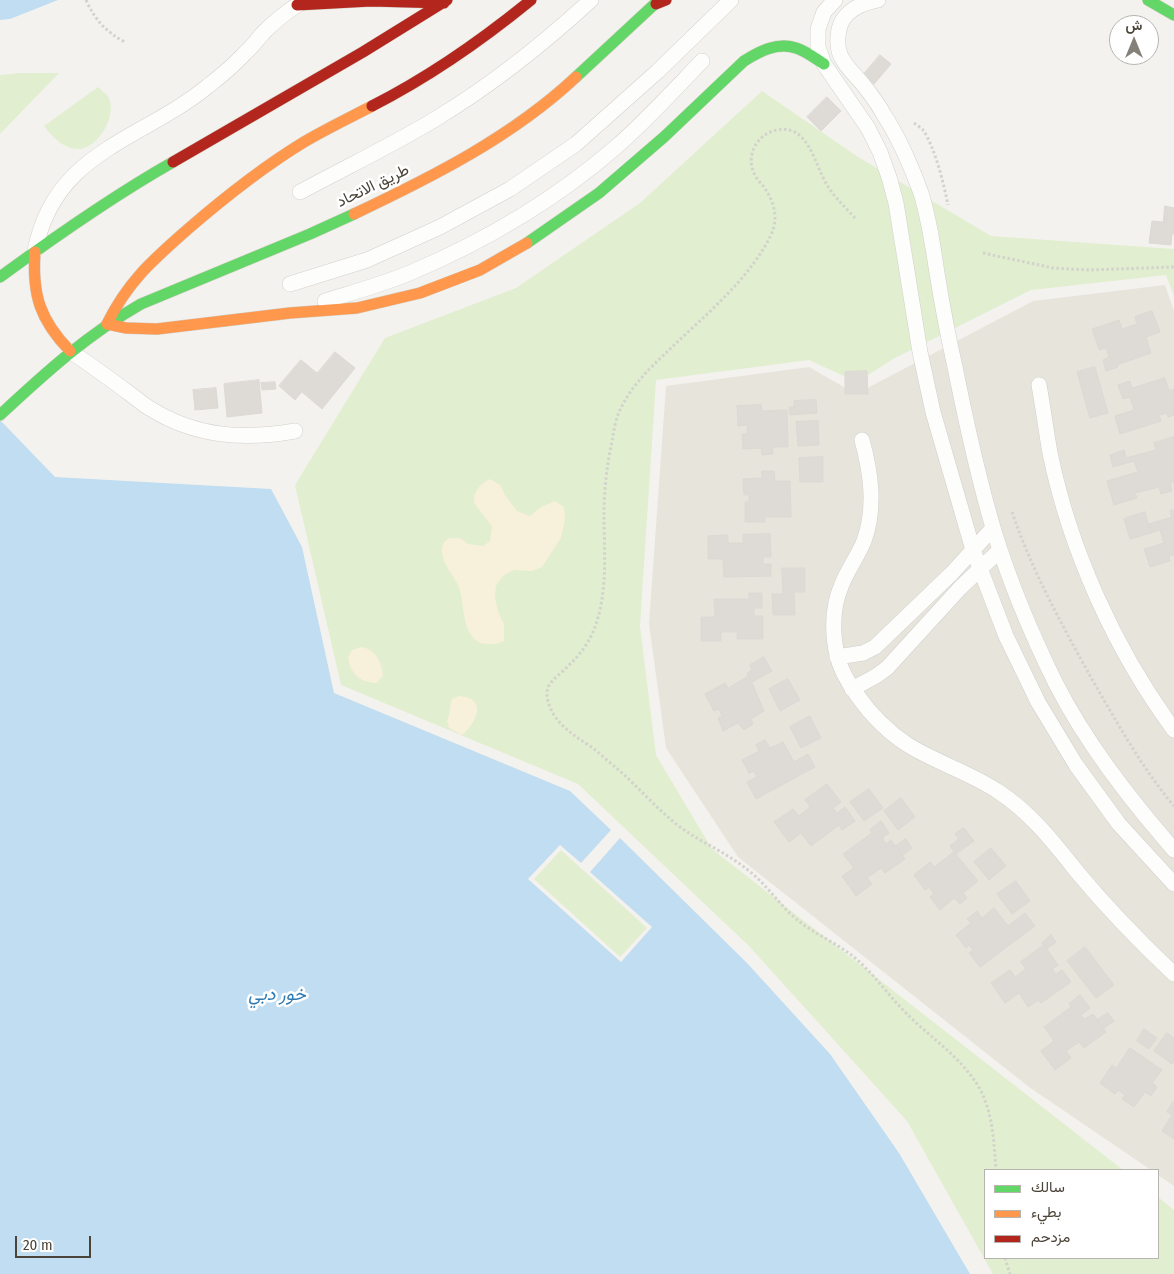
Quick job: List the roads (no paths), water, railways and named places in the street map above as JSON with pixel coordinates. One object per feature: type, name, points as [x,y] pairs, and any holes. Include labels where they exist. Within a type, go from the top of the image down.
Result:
[{"type":"main road","points":[[301,3],[371,0],[445,1]]},
{"type":"main road","points":[[531,0],[455,56],[391,96],[292,149],[229,194],[139,273],[119,300],[107,324],[126,328],[156,329],[290,313],[358,308],[420,293],[480,270],[535,239],[599,193],[664,137],[744,61],[759,51],[778,46],[797,48],[824,64]]},
{"type":"main road","points":[[1148,0],[1174,15]]},
{"type":"main road","points":[[0,277],[68,226],[139,181],[363,52],[445,1]]},
{"type":"main road","name":"طريق الاتحاد","points":[[0,415],[70,351],[107,324],[141,304],[310,234],[389,197],[517,126],[570,84],[660,1]]},
{"type":"main road","points":[[35,252],[34,288],[39,306],[46,323],[70,351]]},
{"type":"lane","points":[[300,192],[437,118],[493,81],[546,41],[591,0]]},
{"type":"lane","points":[[290,284],[367,260],[440,227],[510,189],[576,144],[658,71],[731,0]]},
{"type":"lane","points":[[835,0],[824,12],[818,29],[818,47],[824,64],[868,128],[890,177],[896,203],[920,352],[933,412],[973,550],[1006,636],[1038,702],[1076,765],[1119,824],[1174,884]]},
{"type":"lane","points":[[878,0],[856,6],[844,16],[838,31],[837,47],[844,62],[884,114],[900,142],[924,203],[952,353],[976,462],[1000,550],[1025,618],[1056,684],[1093,747],[1136,806],[1174,850]]},
{"type":"lane","points":[[35,252],[39,231],[47,211],[58,193],[72,176],[126,136],[184,104],[206,88],[234,64],[278,19],[301,3]]},
{"type":"lane","points":[[290,313],[410,273],[465,247],[518,217],[569,184],[616,147],[702,61]]},
{"type":"lane","points":[[70,351],[151,409],[196,429],[220,434],[245,436],[295,431]]},
{"type":"lane","points":[[1039,385],[1053,463],[1068,521],[1093,587],[1123,650],[1159,710],[1174,730]]},
{"type":"lane","points":[[862,440],[869,465],[872,490],[870,515],[864,540],[842,585],[835,608],[834,633],[837,657],[852,689],[887,730],[908,745],[999,792],[1029,815],[1127,928],[1174,974]]},
{"type":"lane","points":[[837,657],[863,653],[874,647],[952,573],[993,528]]},
{"type":"lane","points":[[852,689],[870,680],[887,668],[960,588],[1000,550]]},
{"type":"water","points":[[0,0],[58,0],[10,19],[0,20]]},
{"type":"water","name":"خور دبي","points":[[0,420],[55,477],[271,489],[302,547],[334,693],[570,791],[611,830],[581,863],[560,845],[528,879],[621,962],[652,927],[590,872],[620,838],[747,963],[830,1054],[899,1153],[970,1274],[0,1274]]}]
